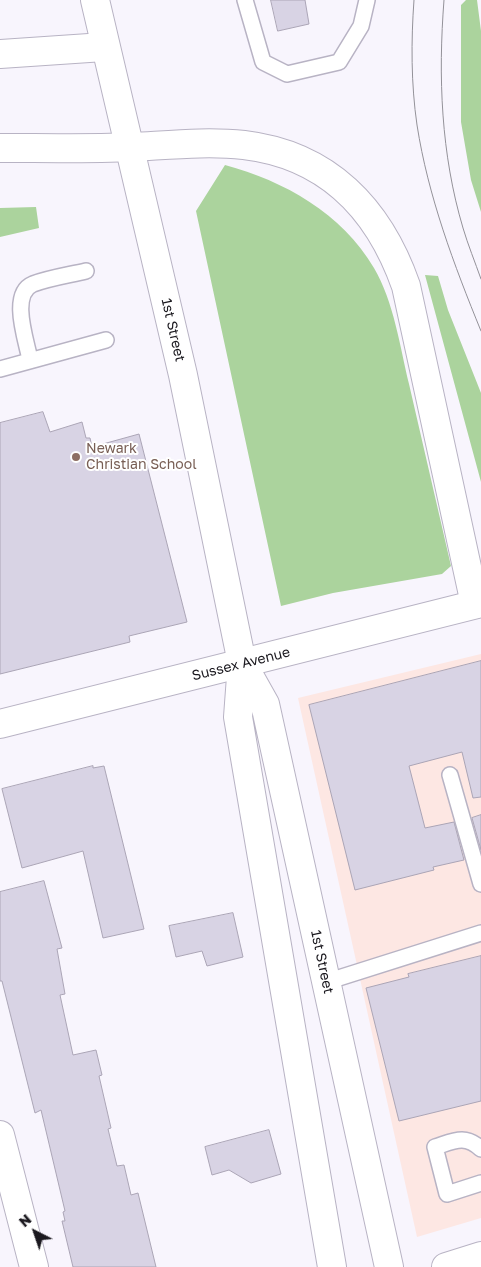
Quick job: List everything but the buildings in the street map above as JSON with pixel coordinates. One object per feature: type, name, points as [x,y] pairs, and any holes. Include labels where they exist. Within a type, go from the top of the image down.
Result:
[{"type":"main road","name":"1st Street","points":[[94,0],[183,376],[242,662],[238,717],[332,1267]]},
{"type":"main road","points":[[0,54],[104,47]]},
{"type":"main road","points":[[0,148],[235,145],[264,148],[288,155],[329,176],[362,205],[389,243],[406,286],[478,604]]},
{"type":"main road","name":"Sussex Avenue","points":[[0,724],[478,604]]},
{"type":"main road","name":"1st Street","points":[[242,662],[265,704],[389,1267]]},
{"type":"main road","points":[[0,1135],[34,1267]]},
{"type":"main road","points":[[446,1267],[481,1256]]},
{"type":"lane","points":[[244,0],[263,62],[287,74],[339,62],[362,26],[367,0]]},
{"type":"lane","points":[[30,360],[20,306],[23,293],[31,285],[86,271]]},
{"type":"lane","points":[[0,369],[106,340]]},
{"type":"lane","points":[[450,775],[481,884]]},
{"type":"lane","points":[[326,982],[481,933]]},
{"type":"lane","points":[[481,1149],[473,1141],[462,1139],[436,1147],[447,1194],[481,1184]]},
{"type":"shaded area","points":[[481,654],[481,1218],[417,1237],[298,698]]},
{"type":"green space","points":[[466,0],[477,0],[481,31],[481,212],[471,180],[461,122],[461,5]]},
{"type":"green space","points":[[225,165],[269,180],[290,190],[328,215],[361,248],[381,281],[396,325],[451,566],[442,574],[333,593],[281,606],[196,211]]},
{"type":"green space","points":[[36,207],[39,228],[0,237],[0,208]]},
{"type":"green space","points":[[425,275],[438,276],[448,310],[481,393],[481,482]]},
{"type":"tram line","points":[[414,0],[413,78],[415,110],[422,152],[443,230],[481,331]]},
{"type":"tram line","points":[[444,0],[441,58],[446,144],[456,200],[465,234],[481,279]]},
{"type":"place","name":"Newark Christian School","points":[[76,457]]}]
